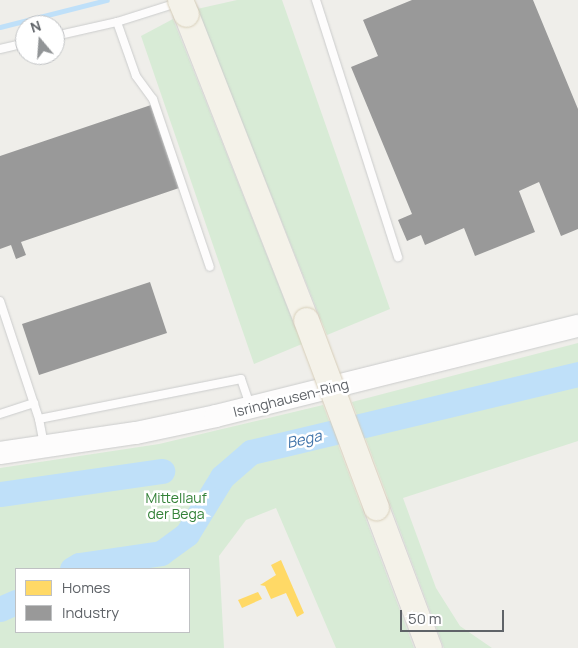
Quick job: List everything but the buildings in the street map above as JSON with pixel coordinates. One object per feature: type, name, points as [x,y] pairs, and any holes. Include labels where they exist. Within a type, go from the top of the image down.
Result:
[{"type":"main road","points":[[184,4],[306,320],[426,642]]},
{"type":"street","name":"Isringhausen-Ring","points":[[0,453],[136,433],[251,408],[578,326]]},
{"type":"lane","points":[[316,0],[398,257]]},
{"type":"lane","points":[[65,34],[184,4]]},
{"type":"lane","points":[[117,22],[136,76],[153,99],[210,267]]},
{"type":"lane","points":[[0,49],[15,45]]},
{"type":"lane","points":[[0,301],[39,419],[44,447]]},
{"type":"lane","points":[[39,419],[241,379],[251,408]]},
{"type":"lane","points":[[0,414],[34,403]]},
{"type":"green space","points":[[237,0],[282,0],[390,309],[327,335],[197,9]]},
{"type":"green space","points":[[173,19],[302,344],[254,364],[141,36]]},
{"type":"green space","points":[[578,343],[578,441],[403,498],[436,588],[460,626],[492,648],[444,648],[352,402]]},
{"type":"green space","name":"Mittellauf der Bega","points":[[323,405],[414,648],[336,648],[276,508],[246,520],[219,556],[224,648],[0,648],[0,468],[159,444]]},
{"type":"waterway","points":[[0,27],[107,0]]},
{"type":"waterway","name":"Bega","points":[[74,568],[79,565],[161,553],[187,534],[222,477],[251,452],[578,374]]},
{"type":"waterway","name":"Bega","points":[[0,494],[162,471]]},
{"type":"waterway","name":"Bega","points":[[0,609],[15,602]]}]
